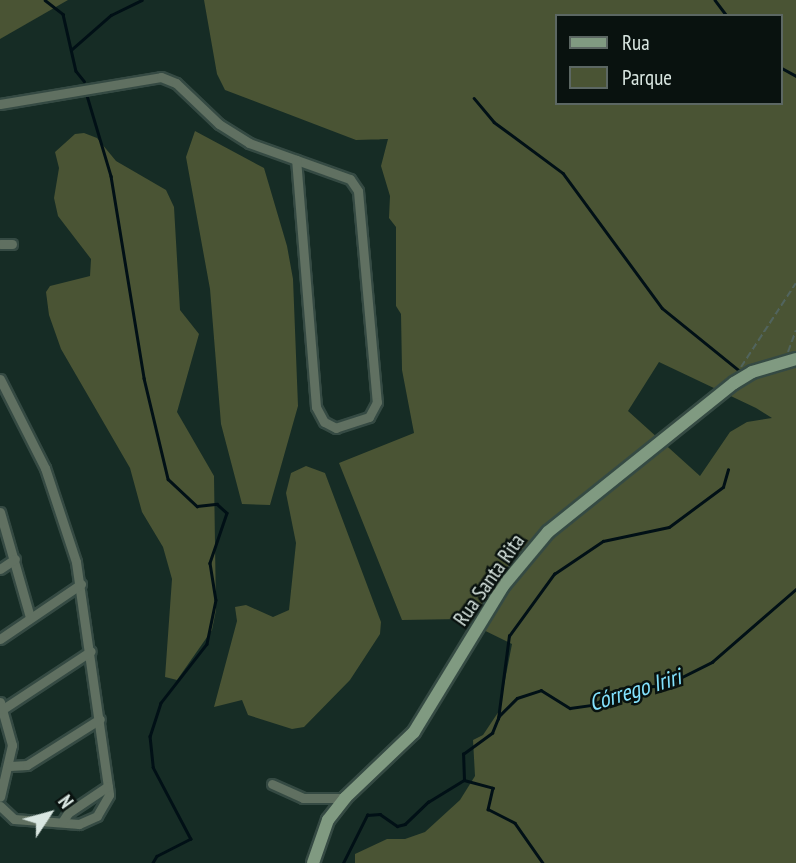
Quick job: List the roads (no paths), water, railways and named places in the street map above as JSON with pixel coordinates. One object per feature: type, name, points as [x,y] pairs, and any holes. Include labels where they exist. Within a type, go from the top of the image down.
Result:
[{"type":"street","points":[[0,104],[161,77],[176,83],[238,138],[346,176],[358,191],[377,402],[369,417],[336,428],[324,422],[316,407],[296,160]]},
{"type":"street","points":[[0,244],[12,244]]},
{"type":"street","name":"Rua Santa Rita","points":[[313,863],[321,832],[345,798],[414,732],[529,552],[734,383],[790,361]]},
{"type":"street","points":[[0,379],[55,493],[81,584],[108,786],[107,801],[97,816],[84,823],[14,819],[0,806]]},
{"type":"street","points":[[0,512],[16,559],[30,617]]},
{"type":"street","points":[[0,569],[16,559]]},
{"type":"street","points":[[0,639],[81,584]]},
{"type":"street","points":[[0,797],[10,766],[11,734],[2,706],[91,651]]},
{"type":"street","points":[[10,766],[27,765],[100,719]]},
{"type":"street","points":[[272,784],[303,798],[345,798]]},
{"type":"street","points":[[62,822],[68,813],[108,786]]},
{"type":"waterway","points":[[45,0],[63,14],[76,71],[84,81]]},
{"type":"waterway","points":[[71,50],[111,15],[142,0]]},
{"type":"waterway","points":[[715,0],[726,14]]},
{"type":"waterway","points":[[782,68],[796,76]]},
{"type":"waterway","points":[[86,92],[111,176],[144,378],[168,479],[197,506],[217,504],[227,513],[210,563],[216,600],[207,644],[161,703],[150,736],[153,767],[191,839],[157,856],[153,863]]},
{"type":"waterway","points":[[474,98],[494,122],[563,173],[662,308],[741,372]]},
{"type":"waterway","points":[[498,719],[509,636],[554,574],[603,541],[669,527],[723,487],[728,470]]},
{"type":"waterway","name":"Córrego Iriri","points":[[464,780],[463,754],[492,733],[499,716],[517,698],[541,690],[570,708],[592,705],[627,687],[664,686],[712,662],[796,589]]},
{"type":"waterway","points":[[464,780],[493,788],[488,809],[515,823],[543,863]]},
{"type":"waterway","name":"Córrego Iriri","points":[[343,863],[367,815],[380,814],[397,826],[405,824],[428,802],[464,780]]}]
